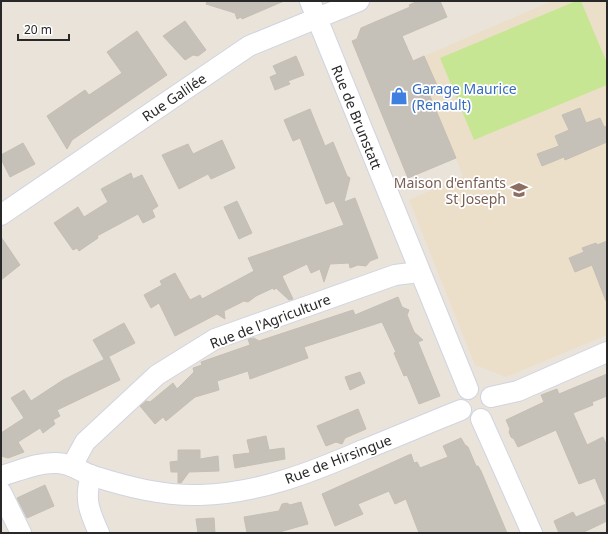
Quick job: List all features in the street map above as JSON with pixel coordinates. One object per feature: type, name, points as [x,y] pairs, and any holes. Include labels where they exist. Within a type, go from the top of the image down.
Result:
[{"type":"street","name":"Rue de Brunstatt","points":[[310,1],[419,272],[468,389]]},
{"type":"street","name":"Rue Galilée","points":[[1,215],[249,46],[359,1]]},
{"type":"street","name":"Rue de l'Agriculture","points":[[72,466],[85,442],[157,375],[215,339],[395,275],[419,272]]},
{"type":"street","points":[[491,397],[518,390],[607,352]]},
{"type":"street","points":[[479,387],[484,389],[491,397],[491,408],[489,412],[480,419],[471,419],[463,414],[460,405],[461,396],[468,389],[479,387]]},
{"type":"street","name":"Rue de Hirsingue","points":[[72,466],[91,475],[125,486],[163,494],[200,495],[237,491],[304,475],[461,410]]},
{"type":"street","points":[[480,419],[532,533]]},
{"type":"street","points":[[1,476],[41,464],[58,463],[72,466]]},
{"type":"street","points":[[91,475],[88,486],[87,501],[89,510],[99,533]]},
{"type":"street","points":[[1,492],[21,533]]},
{"type":"shaded area","name":"Maison d'enfants St Joseph","points":[[552,1],[607,1],[607,335],[506,377],[475,365],[409,200],[463,176],[430,96],[439,92],[424,56]]},
{"type":"green space","points":[[576,1],[581,1],[607,63],[607,85],[474,140],[440,58]]},
{"type":"building","points":[[207,1],[284,1],[242,19],[241,17],[237,19],[235,13],[206,4]]},
{"type":"building","points":[[418,1],[440,1],[447,17],[402,36],[413,61],[424,56],[440,92],[430,96],[456,158],[408,178],[352,41],[357,39],[361,28],[410,7],[409,5]]},
{"type":"building","points":[[185,21],[206,50],[198,56],[193,55],[185,60],[163,36]]},
{"type":"building","points":[[137,31],[167,75],[72,140],[67,149],[47,116],[85,90],[89,95],[122,73],[107,52]]},
{"type":"building","points":[[296,56],[304,75],[288,81],[290,84],[275,90],[270,77],[277,74],[273,66]]},
{"type":"building","points":[[580,108],[586,123],[600,118],[604,127],[607,126],[607,142],[565,160],[564,157],[542,166],[537,154],[559,146],[555,136],[569,130],[562,115]]},
{"type":"building","points":[[310,109],[325,146],[333,142],[347,176],[350,178],[344,202],[355,198],[378,258],[370,261],[366,266],[358,265],[350,268],[349,263],[330,264],[324,282],[320,269],[311,273],[307,264],[282,276],[293,299],[289,300],[276,288],[274,290],[273,288],[256,296],[248,302],[244,301],[224,311],[225,319],[217,314],[175,336],[159,303],[151,308],[144,295],[162,285],[160,281],[175,273],[190,300],[200,295],[202,299],[254,271],[248,258],[344,225],[334,201],[326,204],[300,138],[293,141],[284,120]]},
{"type":"building","points":[[222,140],[235,168],[211,179],[208,174],[179,189],[162,155],[188,144],[193,154]]},
{"type":"building","points":[[23,143],[35,164],[10,177],[1,159],[1,155]]},
{"type":"building","points":[[131,173],[133,179],[142,175],[158,206],[152,210],[155,217],[143,223],[138,214],[97,236],[98,238],[79,251],[77,248],[73,250],[54,223],[78,207],[84,217],[108,202],[101,189]]},
{"type":"building","points":[[237,201],[252,233],[239,239],[224,207]]},
{"type":"building","points":[[1,237],[20,265],[1,280]]},
{"type":"building","points":[[607,241],[606,301],[592,265],[575,272],[569,258],[584,252],[582,248]]},
{"type":"building","points":[[398,297],[402,307],[409,310],[407,315],[414,332],[423,340],[418,342],[440,396],[419,404],[407,375],[404,376],[394,353],[396,352],[382,322],[304,347],[308,358],[250,379],[248,371],[217,381],[219,390],[195,397],[166,421],[163,417],[155,424],[140,406],[146,401],[150,402],[173,383],[177,389],[194,372],[193,368],[202,365],[201,362],[250,345],[248,339],[254,338],[259,341],[353,310],[355,315]]},
{"type":"building","points":[[124,323],[135,343],[104,359],[93,340]]},
{"type":"building","points":[[109,357],[120,380],[57,410],[60,416],[53,420],[55,424],[43,433],[40,428],[18,442],[24,452],[8,458],[1,456],[1,433],[24,418],[11,398],[24,390],[31,401],[63,380]]},
{"type":"building","points":[[360,372],[365,383],[350,390],[345,377]]},
{"type":"building","points":[[607,374],[607,396],[592,402],[593,405],[573,413],[587,445],[603,437],[607,446],[607,521],[582,533],[559,533],[554,521],[573,512],[576,517],[606,504],[595,478],[579,484],[556,430],[518,447],[514,439],[511,437],[509,432],[510,429],[506,420],[544,402],[541,395],[557,389],[559,394]]},
{"type":"building","points":[[358,409],[366,429],[345,438],[342,444],[336,442],[326,446],[317,426]]},
{"type":"building","points":[[266,436],[269,450],[284,448],[285,459],[235,468],[233,455],[250,453],[247,440]]},
{"type":"building","points":[[461,438],[468,447],[476,466],[478,466],[481,471],[507,533],[419,533],[406,499],[395,504],[389,491],[358,504],[363,514],[335,526],[322,494],[411,454],[414,463],[417,462],[420,468],[448,457],[443,446]]},
{"type":"building","points":[[178,450],[200,450],[200,459],[218,456],[219,471],[189,472],[181,483],[178,483],[178,472],[171,472],[170,462],[178,461]]},
{"type":"building","points":[[45,485],[54,506],[27,518],[17,498]]},
{"type":"building","points":[[301,502],[308,524],[276,533],[247,533],[244,517],[279,511],[282,504],[287,503],[290,505]]},
{"type":"building","points":[[214,518],[215,533],[198,533],[196,519]]},
{"type":"place","name":"Garage Maurice (Renault)","points":[[399,96]]},
{"type":"place","name":"Maison d'enfants St Joseph","points":[[519,190]]}]
